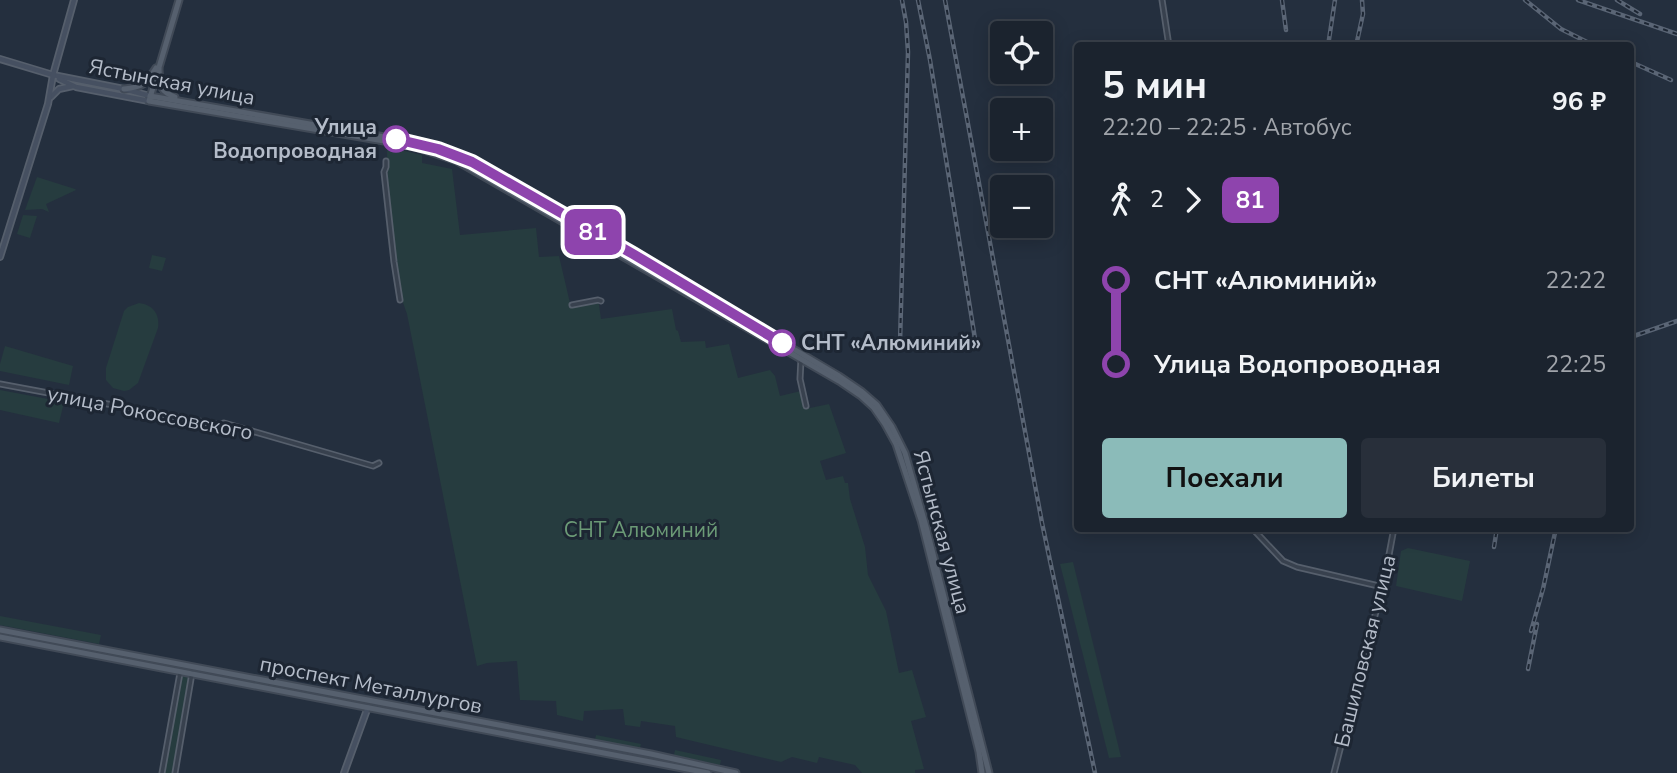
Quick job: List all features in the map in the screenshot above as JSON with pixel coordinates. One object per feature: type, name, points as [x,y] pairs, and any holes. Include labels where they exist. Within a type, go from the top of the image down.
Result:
[{"type":"main road","points":[[0,257],[48,104],[52,75],[74,0]]},
{"type":"main road","points":[[149,98],[179,0]]},
{"type":"main road","name":"Ястынская улица","points":[[0,59],[52,75],[124,89],[149,98],[190,102],[396,139],[458,156],[633,254],[861,391],[881,411],[905,453],[928,530],[989,773]]},
{"type":"main road","points":[[124,89],[144,85],[159,63]]},
{"type":"main road","points":[[159,63],[162,89],[166,94],[190,102]]},
{"type":"main road","name":"Ястынская улица","points":[[52,75],[73,86],[415,147],[457,161],[861,396],[877,412],[896,444],[921,520],[982,771]]},
{"type":"main road","points":[[48,104],[56,91],[73,86]]},
{"type":"main road","name":"проспект Металлургов","points":[[0,629],[708,773]]},
{"type":"main road","name":"проспект Металлургов","points":[[0,637],[181,667]]},
{"type":"main road","points":[[344,773],[369,704]]},
{"type":"main road","name":"проспект Металлургов","points":[[369,704],[651,754],[736,773]]},
{"type":"street","points":[[1162,0],[1168,42]]},
{"type":"street","points":[[386,161],[384,173],[388,214],[400,300]]},
{"type":"street","points":[[572,305],[601,301]]},
{"type":"street","points":[[801,359],[800,379],[806,406]]},
{"type":"street","name":"улица Рокоссовского","points":[[0,384],[184,420],[220,425],[224,423],[373,466],[379,463]]},
{"type":"street","points":[[1256,532],[1283,561],[1297,567],[1383,587]]},
{"type":"street","name":"Башиловская улица","points":[[1334,773],[1383,587],[1393,532]]},
{"type":"street","points":[[163,773],[181,667]]},
{"type":"street","points":[[175,773],[192,670]]},
{"type":"green space","name":"СНТ Алюминий","points":[[387,147],[422,155],[422,163],[452,169],[460,235],[536,228],[539,257],[559,256],[570,303],[598,298],[601,319],[672,309],[681,342],[705,341],[706,348],[729,344],[738,378],[770,370],[775,376],[780,396],[801,391],[805,409],[829,404],[846,453],[820,461],[826,480],[843,476],[845,483],[848,483],[850,499],[865,547],[868,575],[886,611],[899,673],[912,670],[926,717],[911,721],[924,769],[915,770],[915,773],[862,773],[855,765],[819,757],[817,763],[792,757],[781,762],[676,737],[675,726],[641,721],[640,727],[625,725],[623,709],[584,711],[583,721],[557,715],[556,701],[520,700],[517,661],[477,666],[402,300],[388,204]]},
{"type":"green space","points":[[37,177],[76,190],[46,204],[49,212],[42,209],[25,210]]},
{"type":"green space","points":[[23,215],[37,216],[30,238],[17,234]]},
{"type":"green space","points":[[152,255],[166,258],[162,271],[149,268]]},
{"type":"green space","points":[[139,303],[154,311],[158,318],[158,328],[138,383],[124,391],[113,388],[106,380],[106,368],[124,311]]},
{"type":"green space","points":[[5,346],[73,366],[69,385],[0,371]]},
{"type":"green space","points":[[0,390],[64,402],[59,423],[0,410]]},
{"type":"green space","points":[[1408,548],[1470,561],[1462,601],[1396,586],[1401,551]]},
{"type":"green space","points":[[1073,562],[1121,757],[1109,758],[1060,564]]},
{"type":"green space","points":[[0,616],[101,635],[99,644],[0,625]]},
{"type":"green space","points":[[180,670],[192,673],[175,773],[163,773]]},
{"type":"green space","points":[[596,735],[641,744],[640,748],[595,740]]},
{"type":"green space","points":[[675,750],[721,760],[720,765],[674,755]]},
{"type":"railway","points":[[900,343],[908,52],[902,0]]},
{"type":"railway","points":[[918,0],[976,345]]},
{"type":"railway","points":[[945,0],[1042,523],[1095,773]]},
{"type":"railway","points":[[1282,0],[1286,30]]},
{"type":"railway","points":[[1329,42],[1335,0]]},
{"type":"railway","points":[[1357,42],[1363,14],[1362,0]]},
{"type":"railway","points":[[1525,0],[1561,29],[1587,42]]},
{"type":"railway","points":[[1578,0],[1677,34]]},
{"type":"railway","points":[[1617,0],[1640,14]]},
{"type":"railway","points":[[1634,63],[1671,80]]},
{"type":"railway","points":[[1634,336],[1677,321]]},
{"type":"railway","points":[[1494,547],[1496,532]]},
{"type":"railway","points":[[1531,631],[1555,532]]},
{"type":"railway","points":[[1528,669],[1537,624]]},
{"type":"bus line","name":"81","points":[[396,139],[438,149],[472,162],[782,343]]},
{"type":"place","name":"Улица Водопроводная","points":[[396,139]]},
{"type":"place","name":"СНТ «Алюминий»","points":[[782,343]]}]
